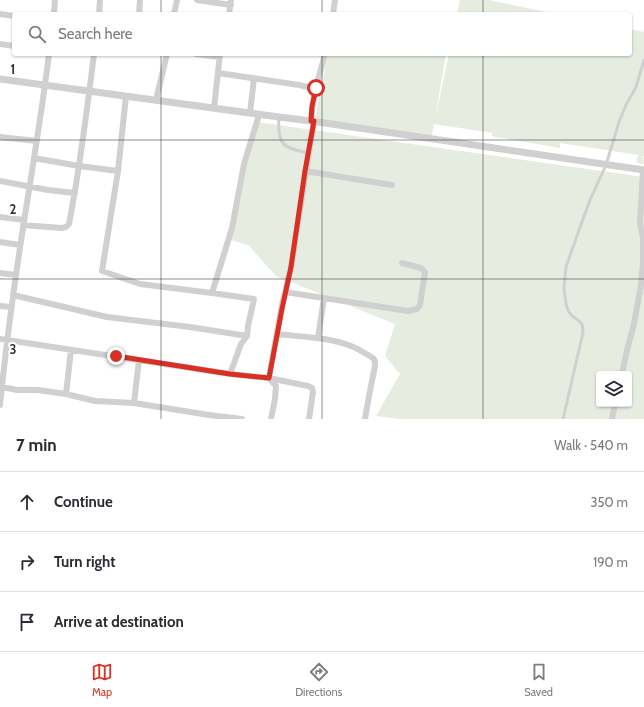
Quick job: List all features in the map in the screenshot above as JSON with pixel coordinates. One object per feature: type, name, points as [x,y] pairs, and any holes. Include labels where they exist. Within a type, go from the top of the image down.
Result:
[{"type":"street","points":[[54,12],[55,0]]},
{"type":"street","points":[[99,12],[100,0]]},
{"type":"street","points":[[139,12],[140,0]]},
{"type":"street","points":[[174,12],[177,0]]},
{"type":"street","points":[[198,0],[231,3]]},
{"type":"street","points":[[333,12],[335,0]]},
{"type":"street","points":[[0,14],[12,16]]},
{"type":"street","points":[[0,44],[12,46]]},
{"type":"street","points":[[0,405],[2,387],[1,380],[11,307],[49,56]]},
{"type":"street","points":[[0,217],[24,223],[62,228],[66,227],[68,224],[75,193],[94,56]]},
{"type":"street","points":[[156,100],[167,56]]},
{"type":"street","points":[[214,108],[220,56]]},
{"type":"street","points":[[269,378],[297,229],[312,121],[312,106],[324,56]]},
{"type":"street","points":[[218,73],[316,88]]},
{"type":"street","points":[[250,113],[254,78]]},
{"type":"street","points":[[0,79],[312,121],[644,170],[640,223],[643,263],[641,286],[623,371]]},
{"type":"street","points":[[126,96],[118,171],[102,271],[140,284],[254,299],[247,336],[242,344],[230,374]]},
{"type":"street","points":[[212,293],[232,228],[244,164],[259,115]]},
{"type":"street","points":[[0,137],[37,141]]},
{"type":"street","points":[[34,158],[118,171]]},
{"type":"street","points":[[305,171],[392,185]]},
{"type":"street","points":[[0,182],[75,193]]},
{"type":"street","points":[[0,242],[20,245]]},
{"type":"street","points":[[285,292],[408,311],[417,310],[420,305],[424,272],[421,268],[402,263]]},
{"type":"street","points":[[0,273],[16,275]]},
{"type":"street","points":[[13,295],[112,317],[247,336]]},
{"type":"street","points":[[318,338],[324,298]]},
{"type":"street","points":[[0,306],[11,307]]},
{"type":"street","points":[[277,334],[318,338],[352,346],[373,358],[375,361],[374,373],[368,396],[365,419]]},
{"type":"street","points":[[0,339],[230,374],[269,378],[308,386],[312,388],[313,392],[309,419]]},
{"type":"street","points":[[66,394],[71,350]]},
{"type":"street","points":[[134,403],[139,360]]},
{"type":"street","points":[[269,378],[276,386],[271,419]]},
{"type":"street","points":[[2,387],[17,390],[38,390],[66,394],[95,401],[134,403],[242,419]]},
{"type":"street","points":[[612,419],[614,407]]},
{"type":"lane","points":[[563,419],[583,331],[582,324],[571,315],[566,304],[564,288],[566,267],[590,200],[606,165],[619,122],[636,87],[644,60]]},
{"type":"lane","points":[[279,117],[278,130],[282,143],[293,150],[308,153]]},
{"type":"shaded area","points":[[460,0],[489,0],[546,12],[457,12]]},
{"type":"shaded area","points":[[632,29],[644,32],[644,163],[642,164],[638,163],[637,161],[639,155],[560,143],[560,148],[491,136],[493,133],[434,124],[431,139],[315,118],[328,56],[446,56],[435,119],[449,56],[632,56]]},
{"type":"shaded area","points":[[257,122],[644,177],[644,419],[399,419],[376,416],[400,374],[385,356],[395,324],[276,276],[248,245],[227,239]]},
{"type":"route","points":[[116,356],[230,374],[269,378],[291,267],[314,121],[311,121],[312,106],[316,88]]}]
